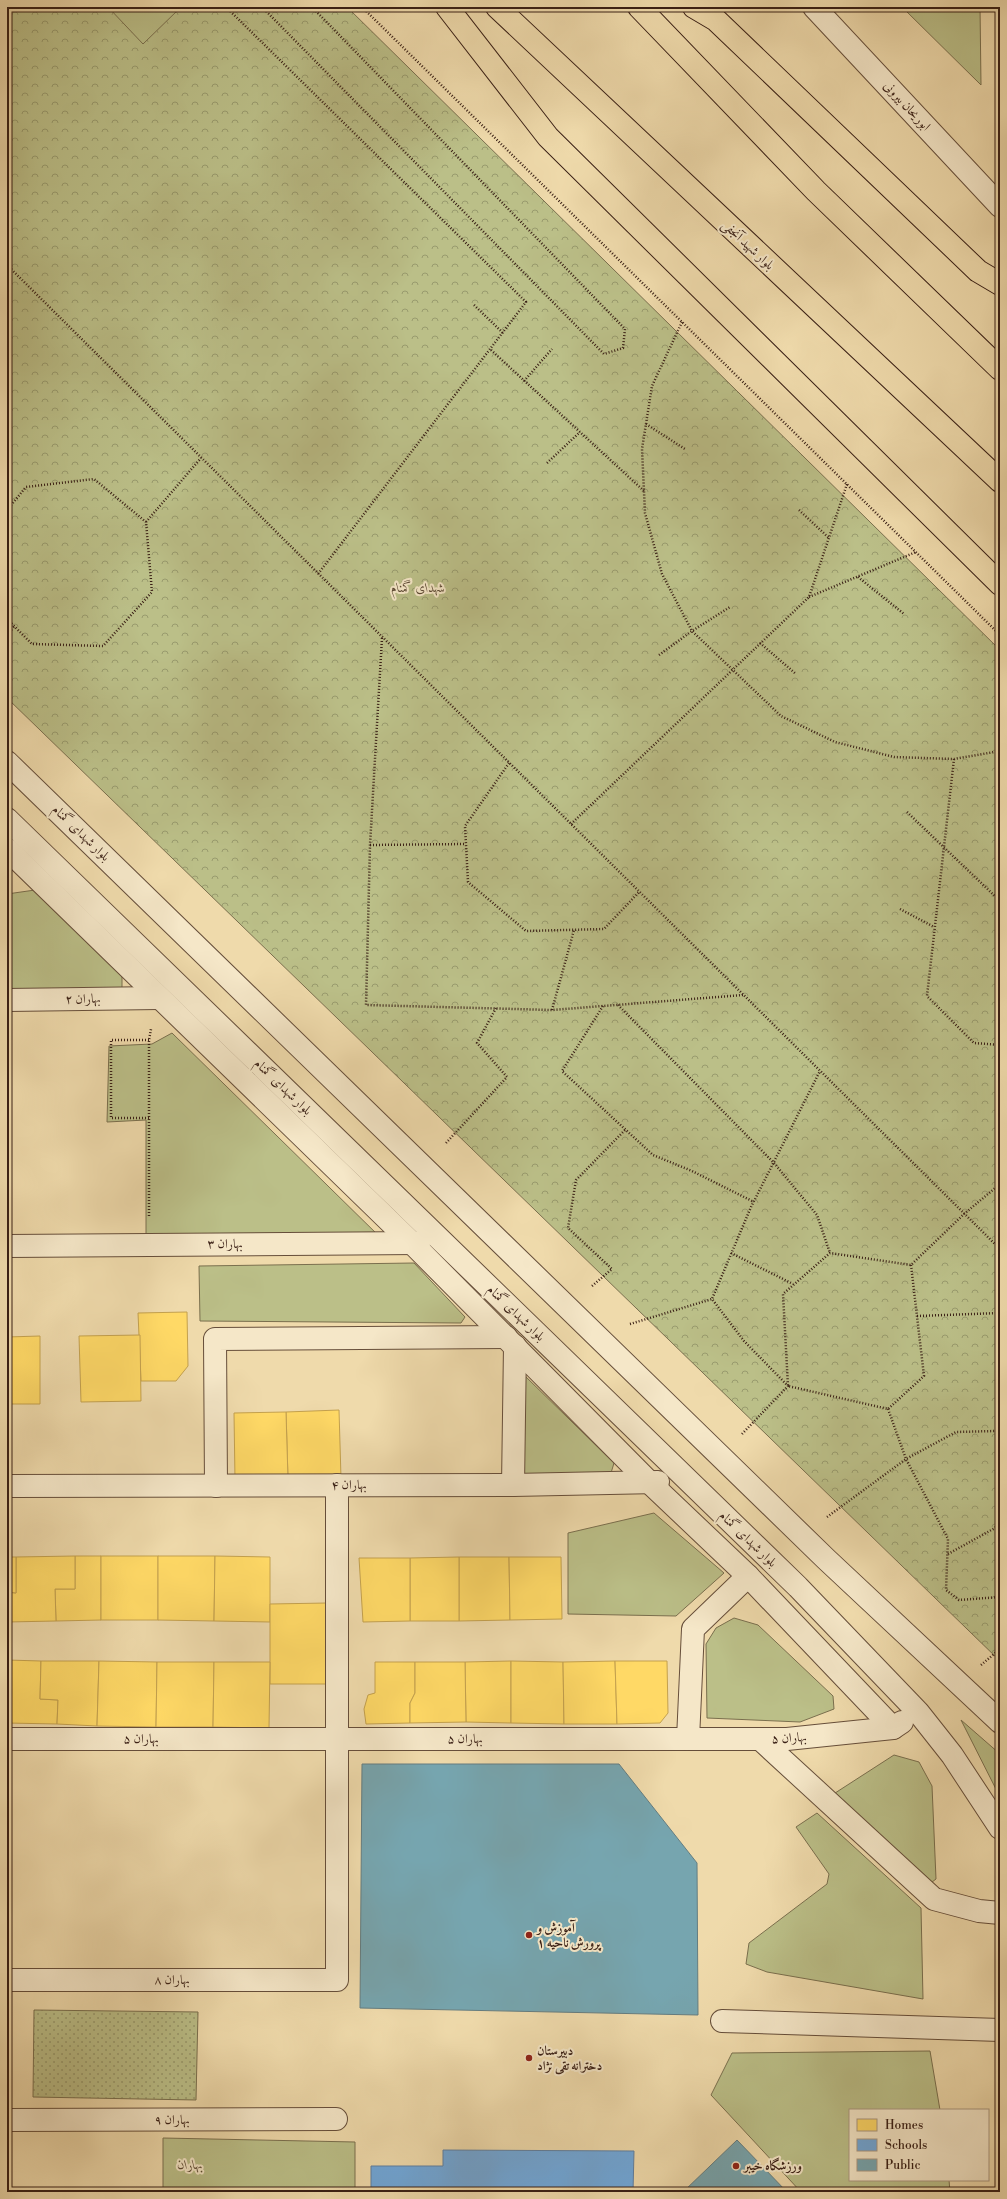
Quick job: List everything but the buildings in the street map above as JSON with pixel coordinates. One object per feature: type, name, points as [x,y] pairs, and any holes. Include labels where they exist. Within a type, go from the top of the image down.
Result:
[{"type":"main road","points":[[447,7],[548,137],[1000,584]]},
{"type":"main road","name":"بلوار شهید آنجفی","points":[[497,7],[1000,481]]},
{"type":"main road","points":[[639,7],[816,192],[1000,369]]},
{"type":"main road","points":[[694,7],[716,20],[978,270],[1000,284]]},
{"type":"street","name":"ابوریحان بیرونی","points":[[814,7],[1000,206]]},
{"type":"street","name":"بلوار شهدای گمنام","points":[[7,762],[820,1554],[1000,1722]]},
{"type":"street","name":"بلوار شهدای گمنام","points":[[7,819],[798,1587],[918,1712],[952,1755],[1000,1828]]},
{"type":"street","points":[[7,849],[412,1243],[649,1482],[748,1576],[893,1728]]},
{"type":"street","name":"بهاران ۲","points":[[7,1000],[159,998]]},
{"type":"street","name":"بهاران ۳","points":[[7,1246],[444,1243]]},
{"type":"street","points":[[216,1486],[215,1339],[511,1342]]},
{"type":"street","points":[[511,1342],[514,1485]]},
{"type":"street","name":"بهاران ۴","points":[[7,1486],[514,1485],[649,1482],[691,1484]]},
{"type":"street","points":[[337,1485],[337,1739]]},
{"type":"street","points":[[688,1739],[693,1629],[748,1576]]},
{"type":"street","name":"بهاران ۵","points":[[7,1739],[787,1739],[893,1728],[918,1712]]},
{"type":"street","name":"بهاران ۸","points":[[7,1980],[337,1980],[337,1739]]},
{"type":"street","points":[[760,1739],[934,1899],[979,1911],[1000,1913]]},
{"type":"street","points":[[722,2021],[1000,2030]]},
{"type":"street","name":"بهاران ۹","points":[[7,2120],[336,2119]]},
{"type":"path","points":[[7,25],[8,7]]},
{"type":"path","points":[[226,7],[526,302],[491,350],[318,574]]},
{"type":"path","points":[[262,7],[604,354],[623,348],[625,329],[312,7]]},
{"type":"path","points":[[362,7],[1000,635]]},
{"type":"path","points":[[7,265],[1000,1249]]},
{"type":"path","points":[[474,305],[503,333]]},
{"type":"path","points":[[682,322],[652,386],[642,449],[645,513],[662,574],[692,631],[781,716],[835,742],[894,756],[954,759],[1000,751]]},
{"type":"path","points":[[524,381],[552,349]]},
{"type":"path","points":[[491,350],[644,490]]},
{"type":"path","points":[[646,424],[685,449]]},
{"type":"path","points":[[547,463],[580,432]]},
{"type":"path","points":[[146,522],[201,458]]},
{"type":"path","points":[[7,510],[26,487],[94,479],[146,522],[152,592],[103,646],[32,644],[7,619]]},
{"type":"path","points":[[809,597],[847,484]]},
{"type":"path","points":[[799,510],[829,538]]},
{"type":"path","points":[[571,824],[809,597],[916,552]]},
{"type":"path","points":[[858,577],[904,614]]},
{"type":"path","points":[[659,655],[692,631],[730,607]]},
{"type":"path","points":[[7,634],[14,627]]},
{"type":"path","points":[[382,637],[370,845],[366,1005],[552,1010],[743,995]]},
{"type":"path","points":[[760,643],[796,674]]},
{"type":"path","points":[[954,759],[927,996],[974,1043],[1000,1045]]},
{"type":"path","points":[[509,763],[465,826],[468,882],[526,931],[604,929],[639,892]]},
{"type":"path","points":[[907,812],[1000,901]]},
{"type":"path","points":[[370,845],[466,844]]},
{"type":"path","points":[[900,909],[934,927]]},
{"type":"path","points":[[552,1010],[574,930]]},
{"type":"path","points":[[149,1245],[149,1040],[159,998]]},
{"type":"path","points":[[618,1004],[774,1163],[817,1215],[830,1253]]},
{"type":"path","points":[[603,1006],[562,1071],[653,1156],[692,1171],[754,1202]]},
{"type":"path","points":[[446,1143],[507,1077],[477,1043],[496,1008]]},
{"type":"path","points":[[149,1040],[111,1040],[111,1118],[149,1118]]},
{"type":"path","points":[[712,1300],[754,1202],[820,1071]]},
{"type":"path","points":[[592,1286],[612,1268],[568,1228],[576,1180],[625,1130]]},
{"type":"path","points":[[911,1265],[964,1214],[1000,1184]]},
{"type":"path","points":[[731,1253],[793,1284]]},
{"type":"path","points":[[742,1434],[788,1386],[783,1294],[793,1284],[830,1253],[911,1265]]},
{"type":"path","points":[[888,1409],[924,1376],[911,1265]]},
{"type":"path","points":[[630,1324],[712,1300]]},
{"type":"path","points":[[712,1300],[744,1341],[788,1386],[888,1409]]},
{"type":"path","points":[[917,1316],[1000,1313]]},
{"type":"path","points":[[888,1409],[906,1458],[948,1539],[946,1590],[958,1600],[1000,1597]]},
{"type":"path","points":[[827,1517],[906,1458],[956,1432],[996,1431],[1000,1428]]},
{"type":"path","points":[[996,1431],[1000,1440]]},
{"type":"path","points":[[947,1554],[995,1528],[1000,1520]]},
{"type":"path","points":[[980,1665],[1000,1649]]},
{"type":"green space","name":"شهدای گمنام","points":[[7,7],[347,7],[1000,650],[1000,1661],[7,698]]},
{"type":"green space","points":[[108,7],[177,7],[179,9],[143,44]]},
{"type":"green space","points":[[902,7],[980,7],[981,85]]},
{"type":"green space","points":[[35,890],[122,977],[122,990],[7,991],[7,894]]},
{"type":"green space","points":[[172,1033],[381,1238],[146,1240],[146,1120],[107,1122],[109,1046],[152,1044]]},
{"type":"green space","points":[[414,1263],[465,1317],[461,1323],[200,1321],[199,1266]]},
{"type":"green space","points":[[524,1375],[614,1463],[611,1473],[523,1475]]},
{"type":"green space","points":[[654,1513],[724,1573],[676,1616],[568,1614],[568,1533]]},
{"type":"green space","points":[[734,1618],[758,1625],[833,1696],[834,1709],[800,1722],[707,1718],[706,1644],[716,1628]]},
{"type":"green space","points":[[961,1720],[1000,1754],[1000,1797]]},
{"type":"green space","points":[[894,1755],[919,1762],[932,1786],[936,1879],[927,1886],[832,1795]]},
{"type":"green space","points":[[817,1813],[921,1908],[923,1999],[767,1972],[746,1964],[749,1943],[827,1884],[829,1874],[796,1827]]},
{"type":"green space","points":[[34,2010],[198,2012],[196,2100],[33,2097]]},
{"type":"green space","points":[[930,2051],[940,2109],[849,2109],[849,2181],[949,2181],[950,2192],[801,2192],[711,2095],[732,2053]]},
{"type":"green space","name":"بهاران","points":[[163,2138],[355,2142],[355,2192],[163,2192]]},
{"type":"place","name":"آموزش و پرورش ناحیه ۱","points":[[529,1935]]},
{"type":"place","name":"دبیرستان دخترانه تقی نژاد","points":[[529,2058]]},
{"type":"place","name":"ورزشگاه خیبر","points":[[736,2166]]}]
